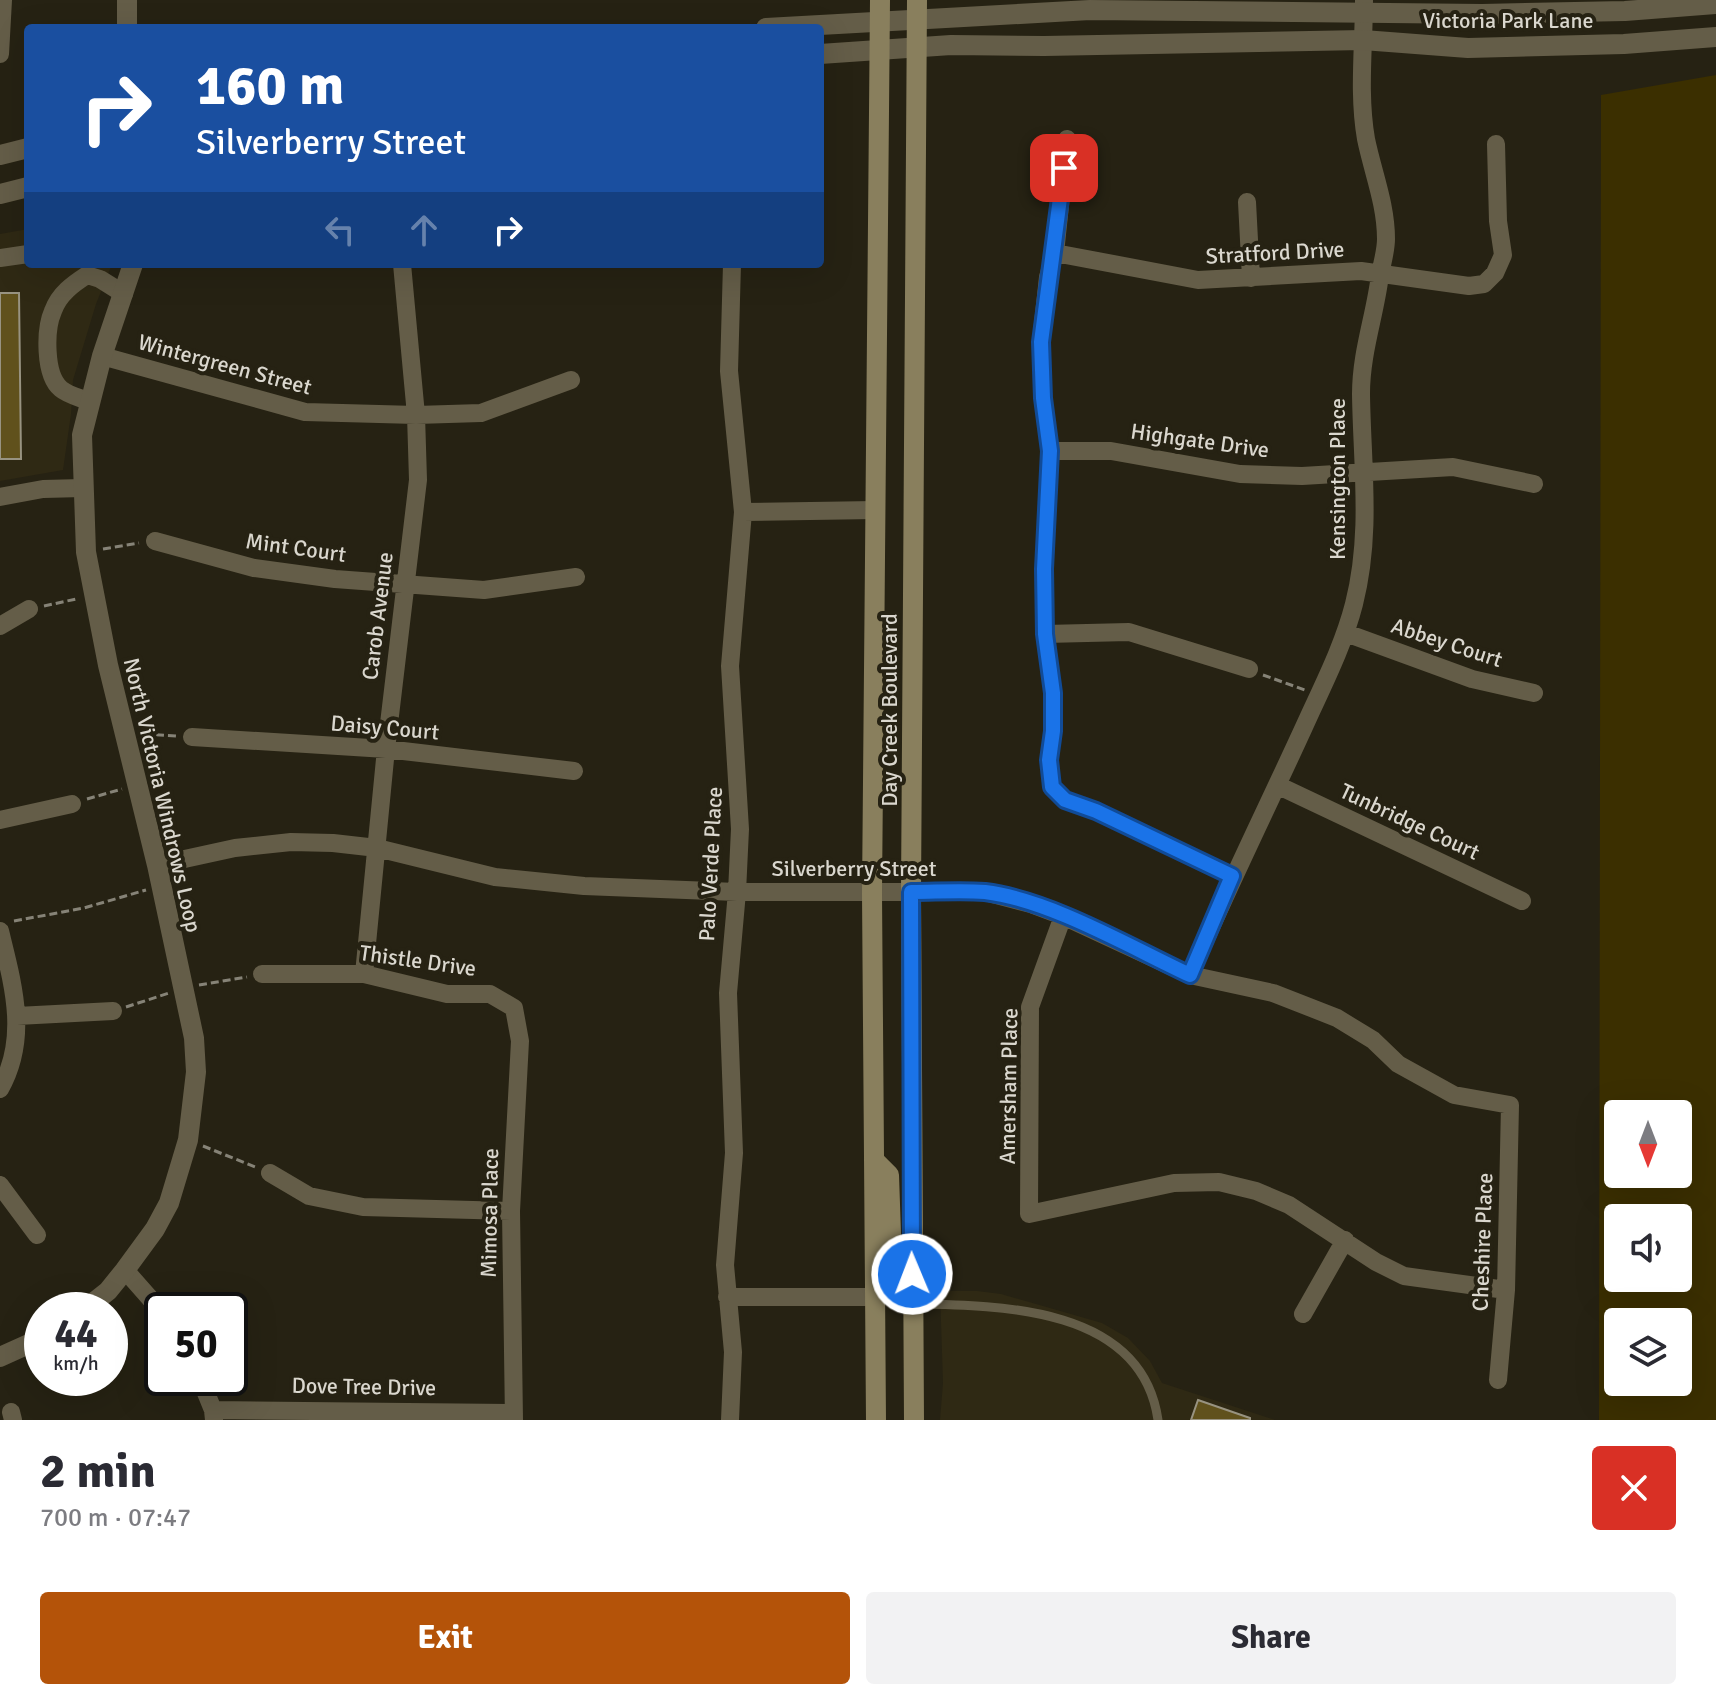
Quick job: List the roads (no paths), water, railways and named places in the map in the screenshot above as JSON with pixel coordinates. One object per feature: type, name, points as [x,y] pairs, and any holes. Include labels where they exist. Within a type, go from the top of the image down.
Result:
[{"type":"main road","name":"Day Creek Boulevard","points":[[876,1420],[872,893],[880,0]]},
{"type":"main road","name":"Day Creek Boulevard","points":[[914,1420],[911,892],[918,10]]},
{"type":"main road","points":[[874,1160],[889,1175],[893,1291],[899,1300],[913,1304]]},
{"type":"street","points":[[0,54],[3,0]]},
{"type":"street","points":[[127,0],[127,24]]},
{"type":"street","name":"Victoria Park Lane","points":[[824,25],[880,22],[918,10],[1364,6],[1520,13],[1625,11],[1716,4]]},
{"type":"street","name":"Kensington Place","points":[[1190,975],[1232,876],[1346,633],[1364,555],[1366,471],[1362,368],[1366,337],[1378,297],[1386,224],[1367,140],[1362,66],[1364,6]]},
{"type":"street","name":"Victoria Park Lane","points":[[824,54],[917,47],[1363,40],[1468,48],[1624,44],[1716,37]]},
{"type":"street","points":[[1067,139],[1055,253],[1048,277],[1041,342],[1043,398],[1050,451],[1044,569],[1045,634],[1053,693],[1049,760],[1052,787],[1065,800],[1096,811],[1232,876]]},
{"type":"street","name":"Stratford Drive","points":[[1055,253],[1198,280],[1361,271],[1469,286],[1484,284],[1495,273],[1503,255],[1498,221],[1496,144]]},
{"type":"street","points":[[0,155],[24,149]]},
{"type":"street","points":[[0,194],[24,188]]},
{"type":"street","points":[[1247,202],[1251,278]]},
{"type":"street","points":[[0,258],[24,255]]},
{"type":"street","name":"North Victoria Windrows Loop","points":[[107,1292],[155,1229],[169,1203],[188,1140],[196,1072],[194,1038],[162,886],[124,733],[86,552],[82,435],[102,356],[132,268]]},
{"type":"street","name":"Carob Avenue","points":[[364,974],[386,749],[418,480],[416,415],[402,268]]},
{"type":"street","name":"Palo Verde Place","points":[[730,1420],[733,1352],[727,1297],[726,1232],[734,1153],[728,993],[737,892],[740,789],[730,666],[743,512],[729,371],[732,268]]},
{"type":"street","points":[[90,402],[61,390],[52,379],[47,360],[49,322],[53,310],[82,269],[124,294]]},
{"type":"street","name":"Wintergreen Street","points":[[102,356],[305,412],[481,413],[571,380]]},
{"type":"street","name":"Highgate Drive","points":[[1050,451],[1111,451],[1240,474],[1302,476],[1453,467],[1534,484]]},
{"type":"street","points":[[0,497],[43,489],[83,488]]},
{"type":"street","points":[[743,512],[875,510]]},
{"type":"street","name":"Mint Court","points":[[155,541],[254,568],[335,579],[484,590],[576,577]]},
{"type":"street","points":[[0,626],[29,609]]},
{"type":"street","points":[[1045,634],[1129,632],[1249,669]]},
{"type":"street","name":"Abbey Court","points":[[1346,633],[1472,679],[1534,693]]},
{"type":"street","name":"Daisy Court","points":[[192,737],[386,749],[574,771]]},
{"type":"street","name":"Tunbridge Court","points":[[1277,785],[1522,901]]},
{"type":"street","points":[[0,820],[72,804]]},
{"type":"street","name":"Silverberry Street","points":[[157,865],[235,848],[291,842],[377,848],[495,877],[584,886],[737,892],[985,892],[1063,916],[1190,975],[1273,993],[1337,1018],[1373,1040],[1398,1064],[1454,1095],[1510,1105]]},
{"type":"street","name":"Amersham Place","points":[[1063,916],[1030,1007],[1029,1214],[1174,1183],[1219,1182],[1256,1191],[1289,1205],[1345,1240]]},
{"type":"street","points":[[0,1089],[14,1051],[17,1016],[7,926]]},
{"type":"street","name":"Thistle Drive","points":[[262,974],[364,974],[447,994],[490,994],[514,1008]]},
{"type":"street","name":"Mimosa Place","points":[[514,1008],[520,1041],[511,1211],[514,1416]]},
{"type":"street","points":[[17,1016],[113,1011]]},
{"type":"street","name":"Cheshire Place","points":[[1498,1380],[1506,1290],[1510,1105]]},
{"type":"street","points":[[270,1173],[309,1196],[363,1207],[511,1211]]},
{"type":"street","points":[[0,1185],[37,1235]]},
{"type":"street","points":[[1303,1314],[1345,1240],[1376,1262],[1404,1276],[1506,1290]]},
{"type":"street","points":[[125,1270],[144,1292]]},
{"type":"street","points":[[727,1297],[876,1297]]},
{"type":"street","points":[[0,1357],[24,1346]]},
{"type":"street","points":[[206,1396],[213,1415]]},
{"type":"street","name":"Dove Tree Drive","points":[[213,1415],[514,1416]]},
{"type":"lane","points":[[913,1304],[989,1304],[1089,1330],[1106,1338],[1134,1361],[1151,1388],[1158,1420]]}]
